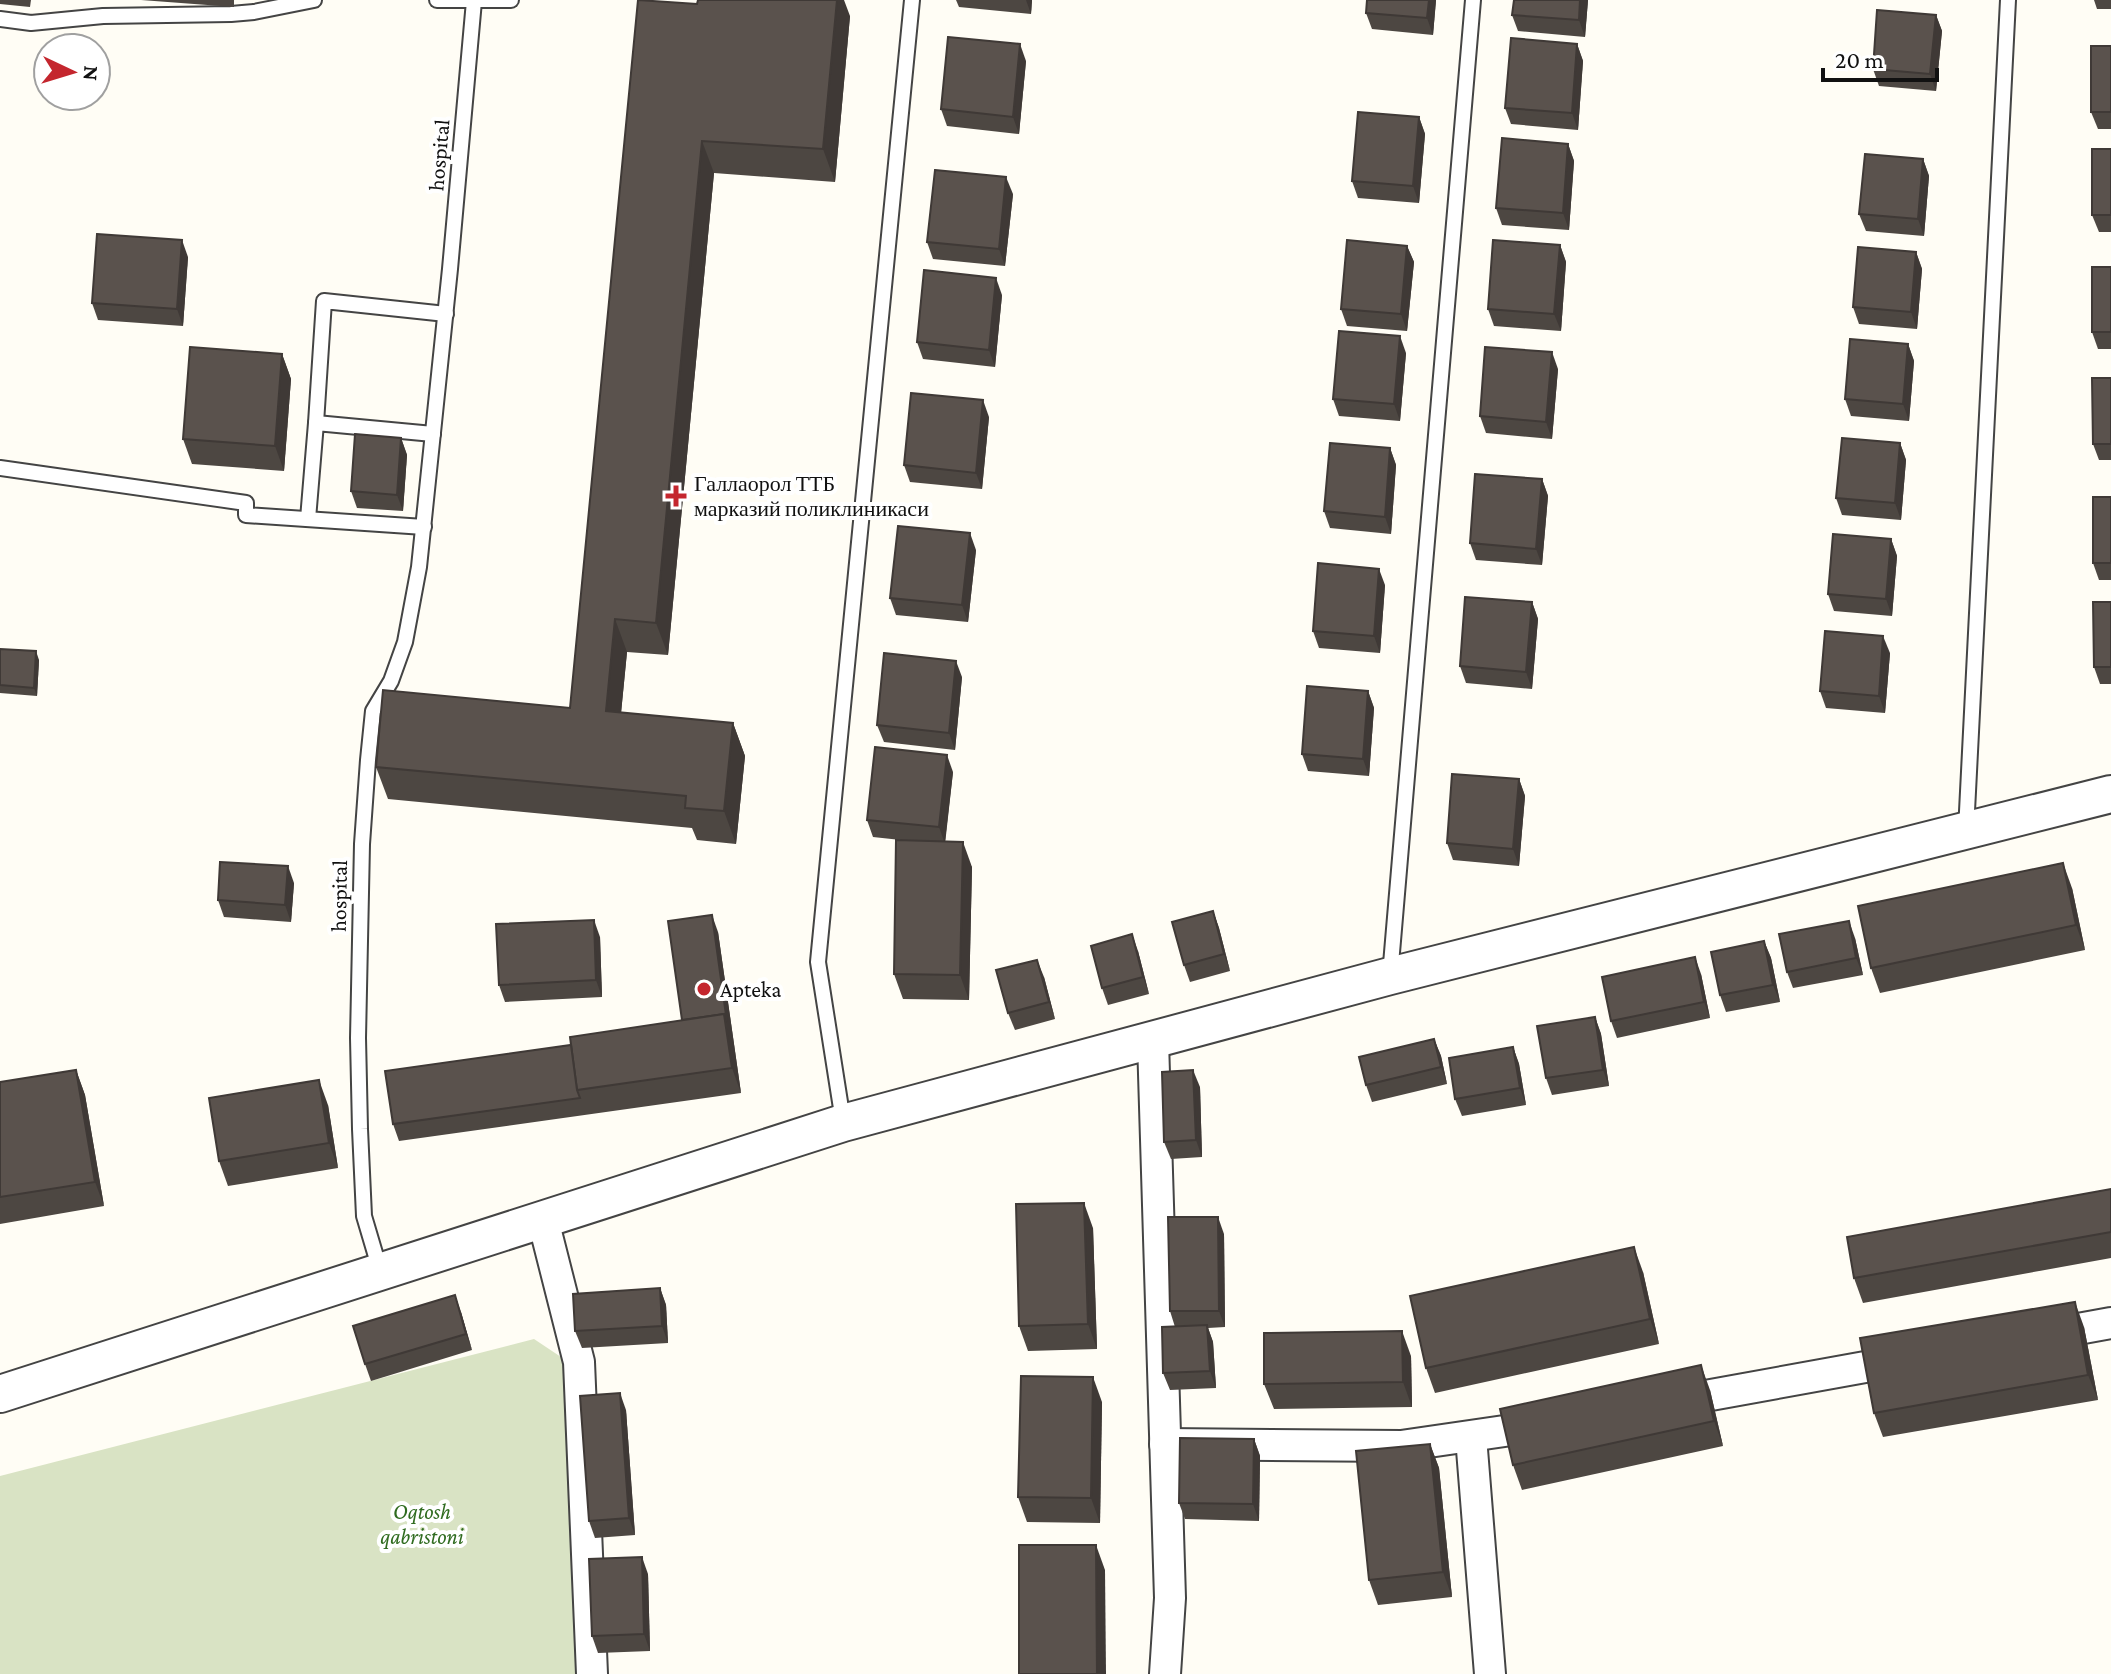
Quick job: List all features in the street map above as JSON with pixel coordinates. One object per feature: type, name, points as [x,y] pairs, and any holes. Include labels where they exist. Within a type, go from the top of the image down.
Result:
[{"type":"street","points":[[0,1394],[843,1123],[1390,976],[2111,794]]},
{"type":"street","points":[[1153,1041],[1170,1598],[1165,1674]]},
{"type":"street","points":[[543,1220],[579,1362],[592,1674]]},
{"type":"street","points":[[2017,1340],[2111,1323]]},
{"type":"street","points":[[1640,1408],[1938,1354]]},
{"type":"street","points":[[1165,1444],[1401,1446],[1577,1420]]},
{"type":"street","points":[[1471,1437],[1490,1674]]},
{"type":"lane","points":[[0,19],[31,23],[103,16],[231,14],[314,0]]},
{"type":"lane","points":[[437,0],[511,0]]},
{"type":"lane","points":[[843,1123],[818,962],[912,0]]},
{"type":"lane","points":[[1390,976],[1473,0]]},
{"type":"lane","points":[[1966,831],[2008,0]]},
{"type":"lane","name":"hospital","points":[[380,1272],[364,1216],[360,1129],[358,1038],[362,844],[373,711],[391,681],[405,642],[419,567],[446,314],[474,1]]},
{"type":"lane","points":[[308,519],[324,301],[446,314]]},
{"type":"lane","points":[[316,423],[433,434]]},
{"type":"lane","points":[[0,468],[246,503],[246,515],[424,527]]},
{"type":"green space","name":"Oqtosh qabristoni","points":[[534,1339],[564,1359],[585,1674],[0,1674],[0,1476]]},
{"type":"building","points":[[638,0],[697,4],[698,0],[837,0],[823,149],[702,141],[656,623],[615,619],[606,711],[733,723],[724,811],[685,808],[686,796],[376,767],[383,690],[570,708]]},
{"type":"building","points":[[1367,0],[1429,0],[1427,18],[1366,13]]},
{"type":"building","points":[[1514,0],[1580,0],[1579,20],[1512,15]]},
{"type":"building","points":[[1877,10],[1936,15],[1930,74],[1873,69]]},
{"type":"building","points":[[948,37],[1020,44],[1013,117],[941,109]]},
{"type":"building","points":[[1511,38],[1577,44],[1572,113],[1505,108]]},
{"type":"building","points":[[2091,46],[2111,46],[2111,112],[2091,112]]},
{"type":"building","points":[[1358,112],[1419,117],[1413,186],[1352,181]]},
{"type":"building","points":[[1502,138],[1568,144],[1563,213],[1496,208]]},
{"type":"building","points":[[2092,149],[2111,149],[2111,215],[2092,215]]},
{"type":"building","points":[[1865,154],[1923,159],[1918,219],[1859,214]]},
{"type":"building","points":[[935,170],[1006,177],[999,249],[927,242]]},
{"type":"building","points":[[97,234],[182,240],[177,309],[92,303]]},
{"type":"building","points":[[1347,240],[1407,246],[1401,314],[1341,309]]},
{"type":"building","points":[[1493,240],[1560,245],[1554,314],[1488,309]]},
{"type":"building","points":[[1858,247],[1916,252],[1911,312],[1853,307]]},
{"type":"building","points":[[2092,267],[2111,267],[2111,332],[2092,332]]},
{"type":"building","points":[[924,270],[996,278],[989,350],[917,342]]},
{"type":"building","points":[[1339,331],[1400,336],[1394,404],[1333,399]]},
{"type":"building","points":[[1850,339],[1908,344],[1903,404],[1845,399]]},
{"type":"building","points":[[190,347],[282,354],[275,446],[183,439]]},
{"type":"building","points":[[1485,347],[1552,352],[1546,422],[1480,416]]},
{"type":"building","points":[[2092,378],[2111,378],[2111,444],[2093,444]]},
{"type":"building","points":[[911,393],[983,400],[976,473],[904,465]]},
{"type":"building","points":[[355,434],[401,438],[397,495],[351,491]]},
{"type":"building","points":[[1842,438],[1900,443],[1895,503],[1836,498]]},
{"type":"building","points":[[1330,443],[1390,448],[1385,517],[1324,511]]},
{"type":"building","points":[[1475,474],[1542,479],[1536,549],[1470,543]]},
{"type":"building","points":[[2093,497],[2111,497],[2111,563],[2093,563]]},
{"type":"building","points":[[898,526],[970,533],[962,605],[890,598]]},
{"type":"building","points":[[1833,534],[1891,539],[1886,599],[1828,594]]},
{"type":"building","points":[[1318,563],[1379,569],[1374,636],[1313,631]]},
{"type":"building","points":[[1465,597],[1532,602],[1526,672],[1460,666]]},
{"type":"building","points":[[2093,602],[2111,602],[2111,667],[2094,667]]},
{"type":"building","points":[[1825,631],[1883,636],[1879,696],[1820,691]]},
{"type":"building","points":[[0,649],[36,651],[34,688],[0,685]]},
{"type":"building","points":[[884,653],[956,661],[949,733],[877,725]]},
{"type":"building","points":[[1307,686],[1368,691],[1363,759],[1302,754]]},
{"type":"building","points":[[875,747],[947,755],[939,827],[867,820]]},
{"type":"building","points":[[1452,774],[1519,779],[1513,849],[1447,843]]},
{"type":"building","points":[[896,840],[963,842],[960,975],[894,974]]},
{"type":"building","points":[[220,862],[288,866],[285,905],[218,900]]},
{"type":"building","points":[[2063,863],[2076,925],[1871,968],[1858,906]]},
{"type":"building","points":[[1213,911],[1224,954],[1184,965],[1172,922]]},
{"type":"building","name":"Apteka","points":[[712,915],[727,1022],[724,1014],[682,1020],[668,921]]},
{"type":"building","points":[[594,920],[596,980],[499,985],[496,924]]},
{"type":"building","points":[[1849,921],[1856,958],[1787,972],[1779,934]]},
{"type":"building","points":[[1132,934],[1143,977],[1102,988],[1091,946]]},
{"type":"building","points":[[1764,941],[1773,985],[1720,995],[1711,952]]},
{"type":"building","points":[[1695,957],[1704,1002],[1611,1021],[1602,977]]},
{"type":"building","points":[[1037,960],[1049,1002],[1008,1013],[996,970]]},
{"type":"building","points":[[724,1014],[732,1068],[577,1090],[570,1037]]},
{"type":"building","points":[[1595,1017],[1603,1070],[1546,1078],[1537,1026]]},
{"type":"building","points":[[1434,1039],[1441,1067],[1366,1085],[1359,1057]]},
{"type":"building","points":[[571,1045],[580,1098],[393,1124],[385,1071]]},
{"type":"building","points":[[1513,1047],[1520,1088],[1455,1099],[1449,1058]]},
{"type":"building","points":[[76,1070],[95,1182],[0,1197],[0,1082]]},
{"type":"building","points":[[1193,1070],[1196,1140],[1164,1142],[1162,1072]]},
{"type":"building","points":[[319,1080],[329,1143],[219,1161],[209,1098]]},
{"type":"building","points":[[2111,1189],[2111,1232],[1854,1278],[1847,1237]]},
{"type":"building","points":[[1084,1203],[1088,1324],[1019,1326],[1016,1204]]},
{"type":"building","points":[[1168,1217],[1218,1217],[1219,1311],[1170,1311]]},
{"type":"building","points":[[1634,1247],[1650,1319],[1426,1368],[1410,1296]]},
{"type":"building","points":[[660,1288],[662,1326],[575,1331],[573,1294]]},
{"type":"building","points":[[455,1295],[466,1334],[365,1364],[353,1326]]},
{"type":"building","points":[[2075,1302],[2088,1375],[1874,1413],[1860,1338]]},
{"type":"building","points":[[1207,1325],[1210,1371],[1163,1373],[1162,1327]]},
{"type":"building","points":[[1402,1331],[1403,1382],[1264,1384],[1264,1333]]},
{"type":"building","points":[[1701,1365],[1714,1421],[1513,1465],[1500,1409]]},
{"type":"building","points":[[1021,1376],[1093,1377],[1091,1498],[1018,1497]]},
{"type":"building","points":[[620,1393],[629,1518],[589,1521],[580,1396]]},
{"type":"building","points":[[1180,1438],[1254,1439],[1253,1504],[1179,1503]]},
{"type":"building","points":[[1430,1444],[1443,1572],[1369,1580],[1356,1451]]},
{"type":"building","points":[[1019,1545],[1096,1545],[1097,1674],[1019,1674]]},
{"type":"building","points":[[642,1557],[644,1634],[592,1636],[589,1559]]},
{"type":"place","name":"Галлаорол ТТБ марказий поликлиникаси","points":[[676,496]]},
{"type":"place","name":"Apteka","points":[[704,989]]}]
